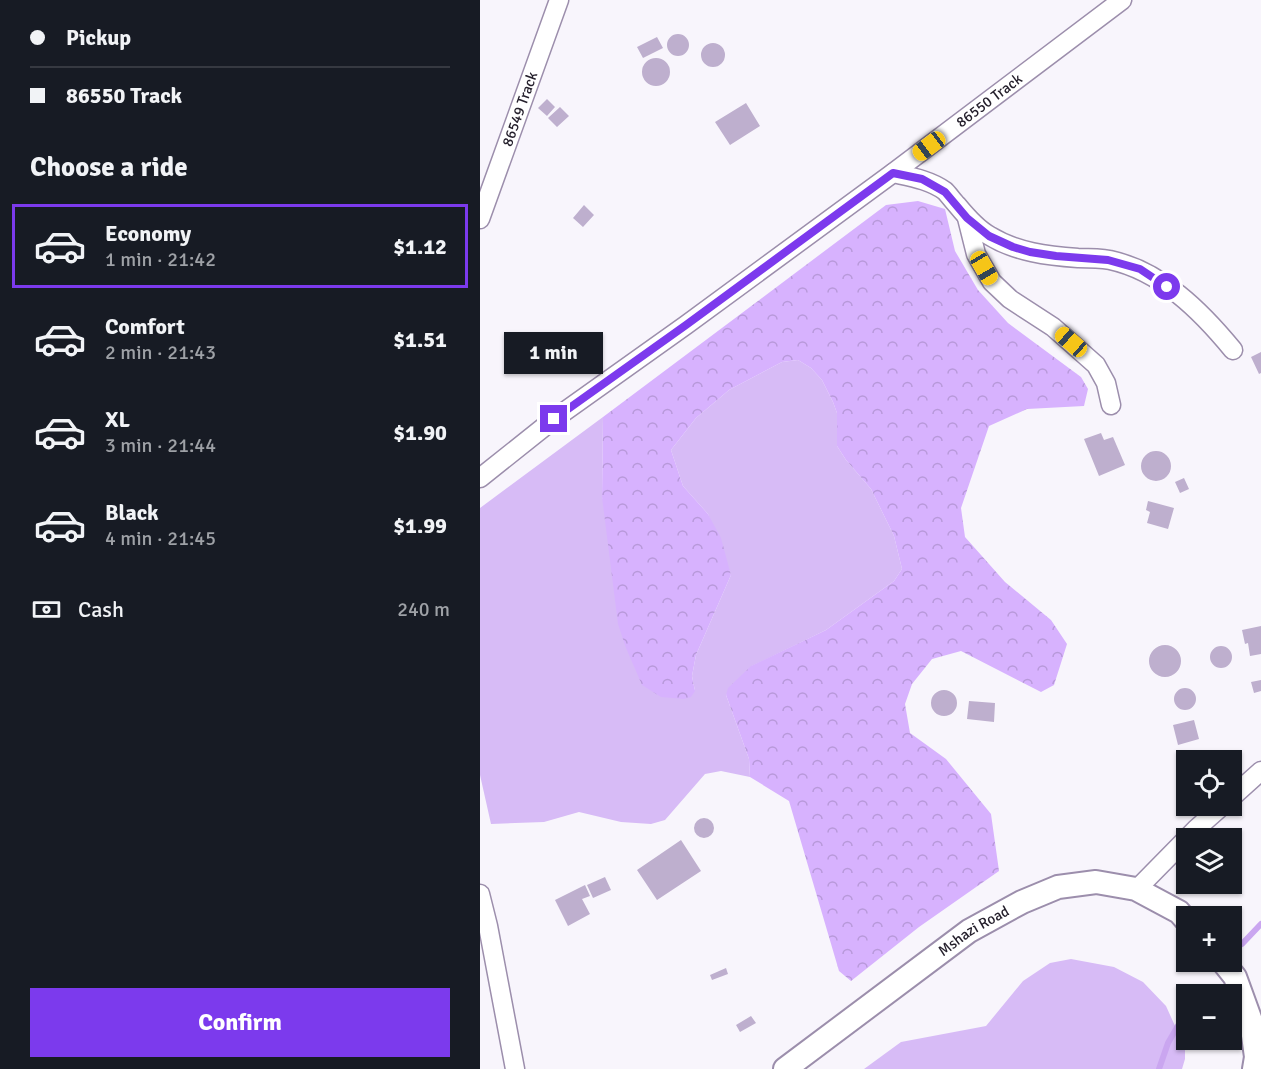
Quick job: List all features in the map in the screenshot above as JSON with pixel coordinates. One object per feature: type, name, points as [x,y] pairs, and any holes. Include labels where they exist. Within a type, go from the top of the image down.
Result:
[{"type":"street","name":"86549 Track","points":[[480,219],[559,0]]},
{"type":"street","name":"86550 Track","points":[[480,478],[554,419],[893,173],[1112,3]]},
{"type":"street","points":[[893,173],[922,179],[945,192],[967,218],[989,236],[1022,250],[1056,256],[1108,260],[1140,269],[1181,296],[1212,324],[1233,350]]},
{"type":"street","points":[[967,218],[976,254],[992,282],[1010,299],[1053,327],[1096,365],[1106,383],[1111,405]]},
{"type":"street","points":[[1242,788],[1261,771]]},
{"type":"street","points":[[1137,889],[1211,816]]},
{"type":"street","name":"Mshazi Road","points":[[785,1069],[969,932],[1022,902],[1058,887],[1095,882],[1137,889],[1176,910]]},
{"type":"street","points":[[480,894],[515,1069]]},
{"type":"street","points":[[1232,972],[1236,977],[1251,1021],[1256,1058],[1254,1069]]},
{"type":"shaded area","points":[[798,360],[811,368],[822,380],[833,402],[837,413],[837,446],[871,489],[894,536],[902,569],[894,581],[826,630],[752,666],[726,695],[749,759],[750,777],[721,771],[705,774],[665,820],[651,824],[621,822],[579,812],[544,822],[491,824],[480,775],[480,508],[603,417],[602,497],[695,691],[692,676],[696,655],[731,575],[708,514],[683,486],[671,450],[696,418],[729,390],[782,362]]},
{"type":"shaded area","points":[[1071,959],[1114,967],[1143,982],[1166,1006],[1176,1028],[1176,1050],[1185,1050],[1182,1069],[864,1069],[901,1042],[986,1026],[1023,981],[1050,963]]},
{"type":"green space","points":[[918,201],[945,209],[955,251],[978,290],[1008,323],[1081,377],[1088,389],[1084,406],[1027,409],[989,426],[961,508],[965,537],[1005,582],[1051,620],[1067,644],[1054,685],[1041,692],[961,651],[932,659],[912,684],[905,704],[910,733],[946,759],[991,814],[999,871],[919,927],[851,981],[839,971],[789,801],[750,777],[749,759],[726,695],[728,688],[751,666],[826,630],[894,581],[902,569],[894,536],[871,489],[837,446],[837,413],[822,380],[811,368],[798,360],[782,362],[729,390],[696,418],[671,450],[683,486],[708,514],[721,538],[731,575],[696,655],[692,676],[695,691],[691,697],[684,699],[661,697],[642,685],[618,624],[602,497],[603,417],[886,205]]},
{"type":"building","points":[[678,34],[686,37],[689,45],[686,53],[678,56],[670,53],[667,45],[670,37]]},
{"type":"building","points":[[657,37],[663,48],[643,58],[637,47]]},
{"type":"building","points":[[713,43],[718,44],[724,50],[724,60],[718,66],[713,67],[708,66],[702,60],[701,55],[702,50],[708,44]]},
{"type":"building","points":[[656,58],[666,62],[670,72],[666,82],[656,86],[646,82],[642,72],[646,62]]},
{"type":"building","points":[[547,99],[555,107],[547,116],[538,108]]},
{"type":"building","points":[[746,103],[760,126],[730,145],[715,122]]},
{"type":"building","points":[[560,107],[569,116],[557,127],[548,118]]},
{"type":"building","points":[[584,205],[594,215],[583,227],[573,218]]},
{"type":"building","points":[[1261,352],[1261,373],[1259,374],[1251,357]]},
{"type":"building","points":[[1101,433],[1104,440],[1113,437],[1125,465],[1099,476],[1084,439]]},
{"type":"building","points":[[1156,451],[1162,452],[1170,460],[1170,472],[1162,480],[1156,481],[1150,480],[1142,472],[1141,466],[1142,460],[1150,452]]},
{"type":"building","points":[[1184,478],[1189,489],[1180,493],[1175,482]]},
{"type":"building","points":[[1148,501],[1174,508],[1168,529],[1147,523],[1150,512],[1146,510]]},
{"type":"building","points":[[1261,626],[1261,654],[1250,656],[1248,643],[1245,644],[1242,630]]},
{"type":"building","points":[[1165,645],[1176,650],[1181,661],[1176,672],[1165,677],[1154,672],[1149,661],[1154,650]]},
{"type":"building","points":[[1217,646],[1225,646],[1232,653],[1232,661],[1225,668],[1217,668],[1210,661],[1210,653]]},
{"type":"building","points":[[1261,680],[1261,691],[1254,693],[1251,682]]},
{"type":"building","points":[[1185,688],[1193,691],[1196,699],[1193,707],[1185,710],[1177,707],[1174,699],[1177,691]]},
{"type":"building","points":[[944,690],[953,694],[957,703],[953,712],[944,716],[935,712],[931,703],[935,694]]},
{"type":"building","points":[[969,701],[995,703],[994,722],[967,719]]},
{"type":"building","points":[[1194,720],[1199,739],[1178,745],[1173,725]]},
{"type":"building","points":[[704,818],[711,821],[714,828],[711,835],[704,838],[697,835],[694,828],[697,821]]},
{"type":"building","points":[[681,840],[701,871],[657,900],[637,870]]},
{"type":"building","points":[[605,877],[611,890],[593,898],[587,885]]},
{"type":"building","points":[[585,885],[590,896],[582,899],[590,914],[568,926],[555,900]]},
{"type":"building","points":[[726,968],[728,974],[712,980],[710,975]]},
{"type":"building","points":[[751,1016],[756,1023],[740,1032],[736,1025]]},
{"type":"waterway","points":[[1242,944],[1261,924]]},
{"type":"waterway","points":[[1159,1069],[1168,1043],[1176,1029]]},
{"type":"route","points":[[554,419],[893,173],[922,179],[945,192],[967,218],[989,236],[1013,247],[1056,256],[1108,260],[1140,269],[1167,287]]}]
